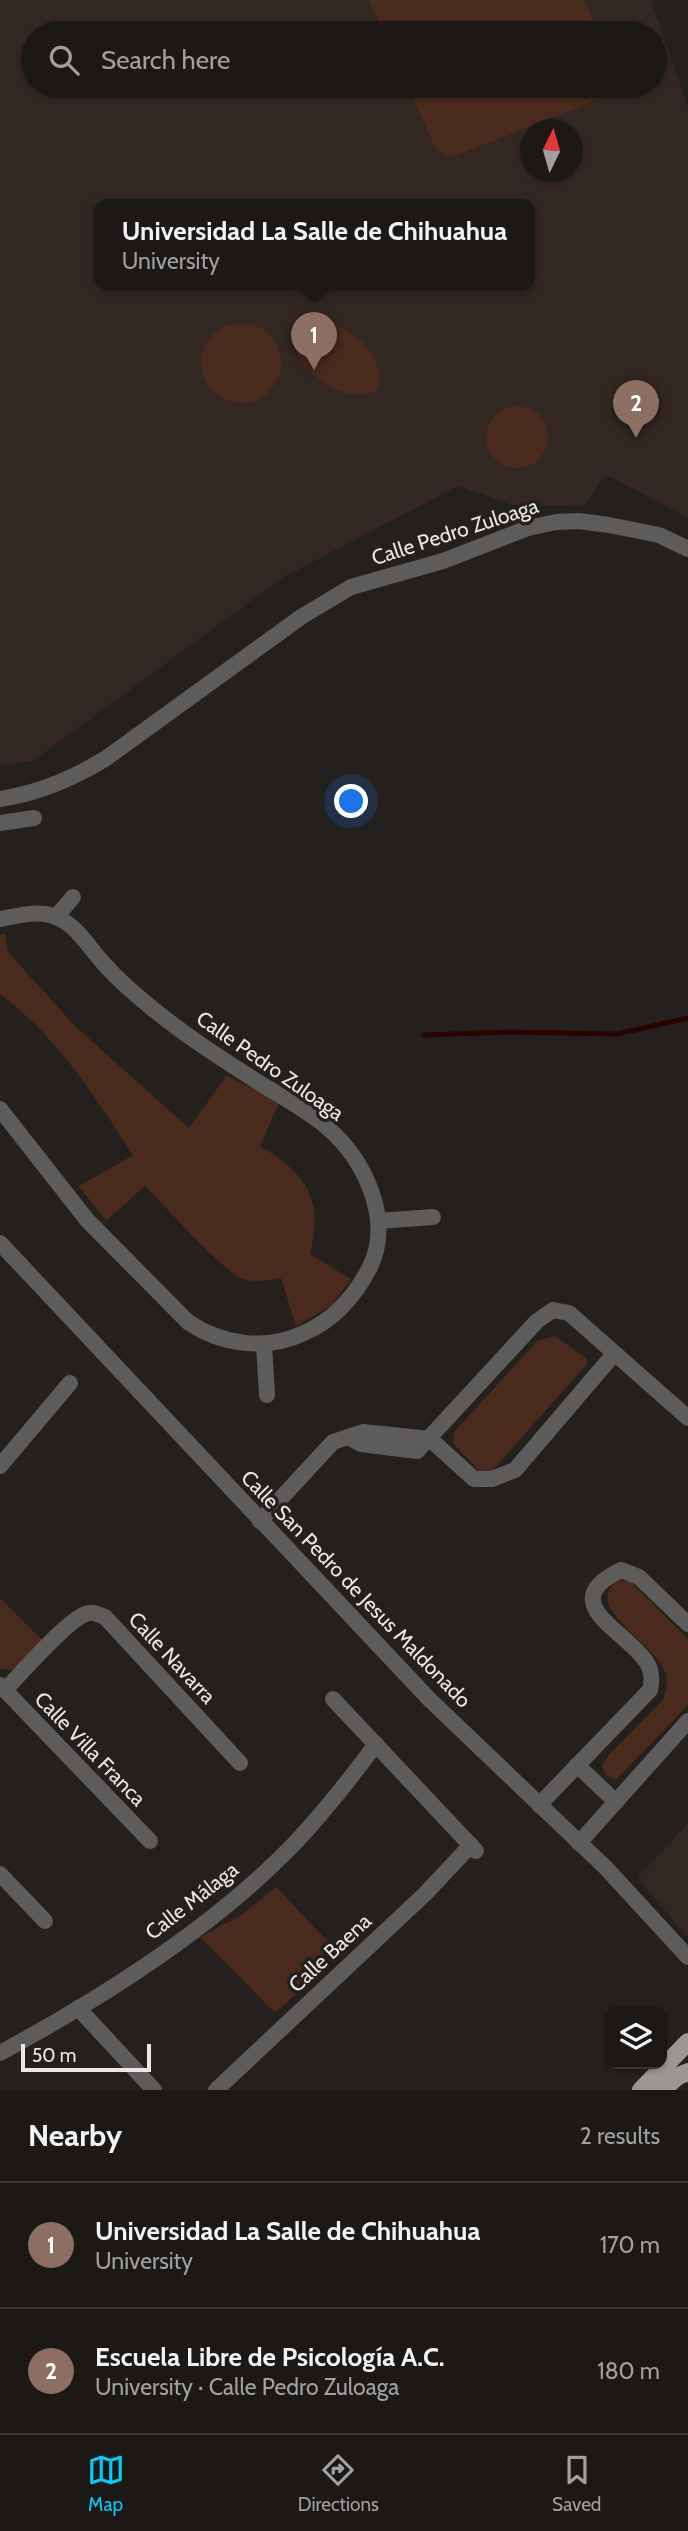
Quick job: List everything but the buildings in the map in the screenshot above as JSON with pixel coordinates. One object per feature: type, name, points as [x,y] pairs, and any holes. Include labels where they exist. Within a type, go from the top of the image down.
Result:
[{"type":"main road","points":[[641,2090],[688,2042]]},
{"type":"main road","points":[[662,2090],[678,2076],[688,2072]]},
{"type":"street","name":"Calle Pedro Zuloaga","points":[[0,800],[43,790],[76,776],[105,759],[301,617],[351,587],[443,561],[517,532],[556,522],[579,521],[659,535],[688,550]]},
{"type":"street","points":[[0,823],[34,818]]},
{"type":"street","points":[[0,919],[30,914],[56,916],[73,897]]},
{"type":"street","name":"Calle Pedro Zuloaga","points":[[0,1109],[87,1220],[188,1322],[205,1334],[264,1344],[303,1334],[327,1321],[344,1305],[362,1282],[374,1259],[379,1233],[375,1204],[350,1150],[306,1111],[209,1050],[154,1010],[105,966],[81,936],[56,916]]},
{"type":"street","points":[[378,1221],[433,1217]]},
{"type":"street","name":"Calle San Pedro de Jesus Maldonado","points":[[0,1243],[429,1699],[632,1895],[688,1957]]},
{"type":"street","points":[[260,1521],[332,1442],[348,1437],[361,1444],[417,1451],[537,1321],[553,1310],[569,1313],[688,1418]]},
{"type":"street","points":[[264,1344],[267,1395]]},
{"type":"street","points":[[430,1439],[474,1479],[492,1479],[515,1470],[614,1354]]},
{"type":"street","points":[[0,1466],[70,1382]]},
{"type":"street","points":[[539,1805],[647,1695],[652,1685],[648,1665],[598,1615],[593,1601],[598,1586],[607,1577],[621,1570],[635,1574],[688,1624]]},
{"type":"street","name":"Calle Navarra","points":[[2,1688],[73,1621],[90,1613],[99,1614],[240,1763]]},
{"type":"street","name":"Calle Villa Franca","points":[[2,1688],[150,1841]]},
{"type":"street","name":"Calle Baena","points":[[216,2090],[474,1848],[333,1699]]},
{"type":"street","points":[[579,1843],[688,1721]]},
{"type":"street","name":"Calle Málaga","points":[[0,2053],[78,2008],[205,1922],[291,1847],[376,1744]]},
{"type":"street","points":[[577,1765],[616,1802]]},
{"type":"street","points":[[0,1874],[45,1921]]},
{"type":"street","points":[[78,2008],[154,2090]]},
{"type":"shaded area","points":[[0,0],[651,0],[658,21],[21,21],[21,98],[667,98],[667,46],[688,107],[688,518],[609,476],[605,476],[584,506],[512,505],[458,486],[282,578],[33,761],[0,765]]},
{"type":"shaded area","points":[[369,0],[584,0],[594,21],[379,21]]},
{"type":"shaded area","points":[[413,98],[601,98],[548,119],[520,119],[520,130],[450,158],[436,149]]},
{"type":"shaded area","points":[[318,319],[353,334],[371,352],[379,376],[378,389],[365,394],[350,394],[335,389],[308,369],[299,356],[294,341],[294,327],[305,320]]},
{"type":"shaded area","points":[[241,323],[256,326],[269,335],[278,348],[281,363],[278,378],[269,391],[256,400],[241,403],[226,400],[213,391],[204,378],[201,363],[204,348],[213,335],[226,326]]},
{"type":"shaded area","points":[[511,406],[523,406],[539,415],[546,425],[546,449],[539,459],[523,468],[511,468],[500,463],[491,454],[486,443],[486,431],[491,420],[500,411]]},
{"type":"shaded area","points":[[5,934],[8,952],[76,1027],[189,1128],[227,1075],[279,1103],[260,1146],[290,1167],[308,1190],[313,1203],[314,1218],[310,1254],[351,1279],[331,1306],[296,1326],[281,1278],[252,1281],[234,1274],[208,1252],[145,1186],[106,1221],[79,1186],[133,1155],[89,1089],[57,1048],[0,994],[0,935]]},
{"type":"shaded area","points":[[555,1336],[587,1359],[587,1364],[491,1472],[479,1471],[453,1443],[455,1431],[537,1341]]},
{"type":"shaded area","points":[[617,1580],[631,1582],[688,1639],[688,1705],[616,1780],[606,1775],[602,1766],[608,1756],[663,1700],[667,1681],[660,1663],[625,1627],[608,1603],[608,1591]]},
{"type":"shaded area","points":[[0,1598],[42,1640],[14,1670],[0,1669]]},
{"type":"shaded area","points":[[688,1824],[688,1938],[637,1877]]},
{"type":"shaded area","points":[[276,1887],[340,1954],[275,2013],[200,1937],[240,1916]]},
{"type":"waterway","points":[[424,1035],[508,1032],[617,1034],[688,1018]]},
{"type":"place","name":"Universidad La Salle de Chihuahua","points":[[314,370]]},
{"type":"place","name":"Escuela Libre de Psicología A.C.","points":[[636,438]]}]
